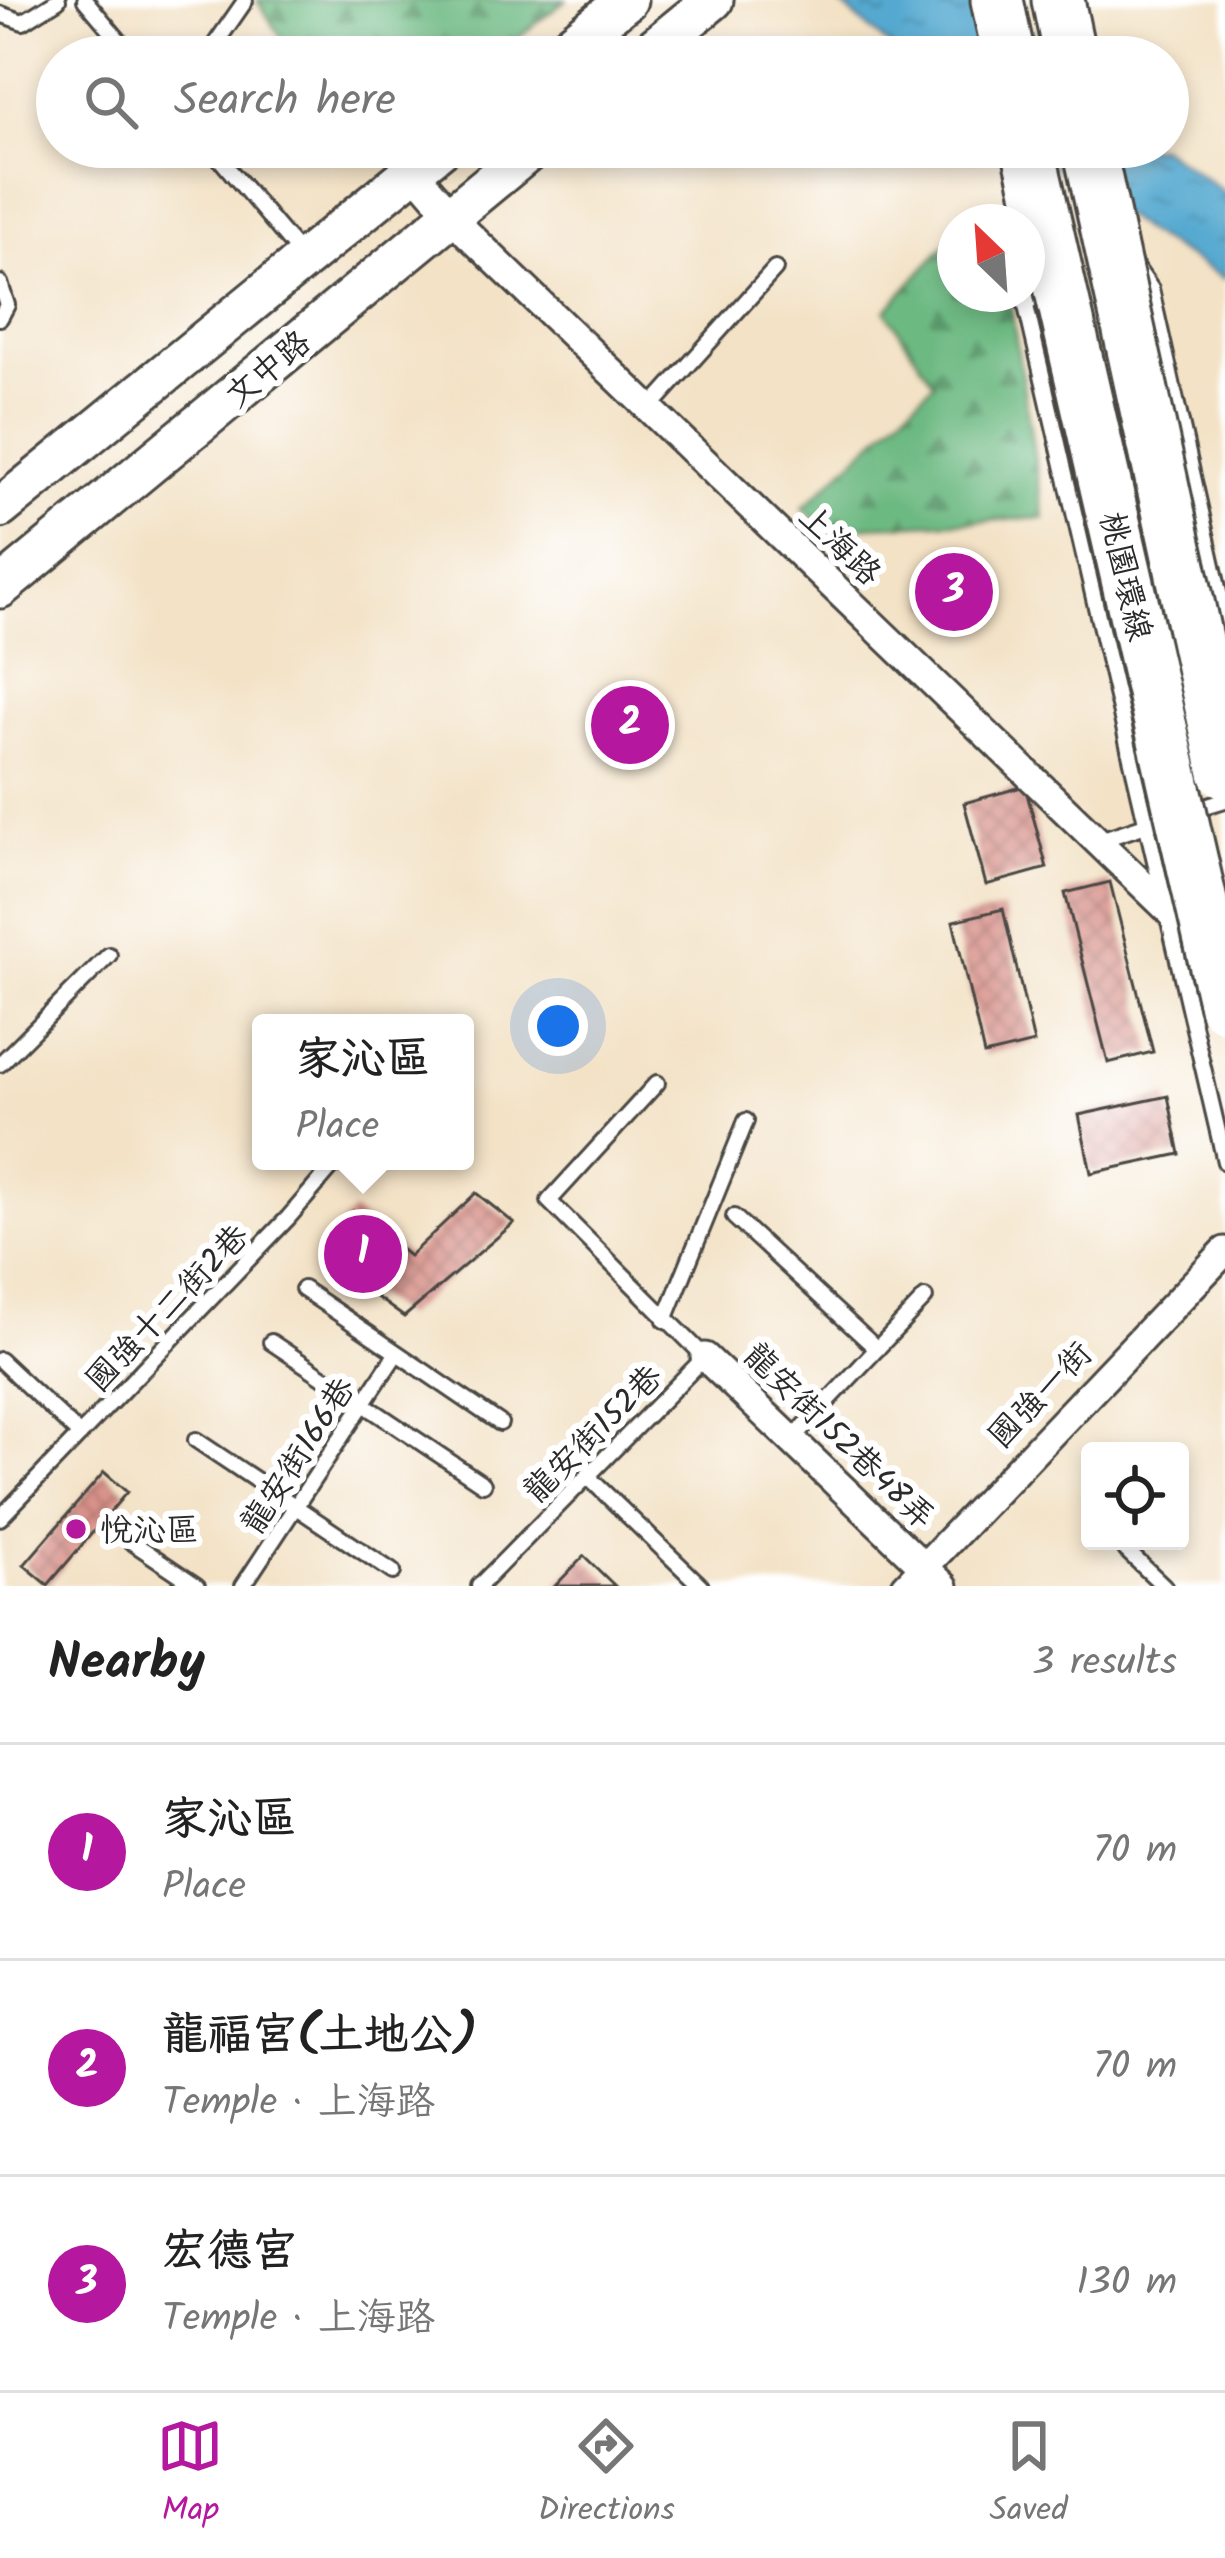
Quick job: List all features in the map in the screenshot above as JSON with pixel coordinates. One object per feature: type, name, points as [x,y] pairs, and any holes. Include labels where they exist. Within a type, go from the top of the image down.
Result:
[{"type":"highway","points":[[997,0],[1005,36]]},
{"type":"highway","points":[[1058,0],[1066,36]]},
{"type":"highway","name":"桃園環線","points":[[1033,168],[1225,1006]]},
{"type":"highway","name":"桃園環線","points":[[1094,168],[1225,772]]},
{"type":"street","points":[[582,36],[627,0]]},
{"type":"street","points":[[669,36],[713,0]]},
{"type":"street","name":"文中路","points":[[0,508],[416,168]]},
{"type":"street","name":"上海路","points":[[432,168],[451,215],[1225,964]]},
{"type":"street","name":"文中路","points":[[0,588],[508,168]]},
{"type":"street","name":"國強一街","points":[[925,1580],[1225,1251]]},
{"type":"street","name":"龍安街152巷48弄","points":[[705,1357],[792,1439],[925,1580]]},
{"type":"lane","points":[[0,14],[22,22],[58,0]]},
{"type":"lane","points":[[85,0],[116,36]]},
{"type":"lane","points":[[221,36],[245,1]]},
{"type":"lane","points":[[236,168],[304,259]]},
{"type":"lane","points":[[1097,275],[1136,266],[1151,289],[1225,619]]},
{"type":"lane","points":[[649,409],[776,268]]},
{"type":"lane","points":[[1078,279],[1040,289],[1026,306],[1225,1162]]},
{"type":"lane","points":[[0,283],[7,305],[0,318]]},
{"type":"lane","points":[[1097,841],[1225,800]]},
{"type":"lane","points":[[0,1064],[109,955]]},
{"type":"lane","name":"龍安街152巷","points":[[479,1586],[705,1357],[549,1201],[657,1083]]},
{"type":"lane","name":"龍安街152巷","points":[[664,1320],[746,1121]]},
{"type":"lane","name":"國強十二街2巷","points":[[0,1518],[329,1170]]},
{"type":"lane","points":[[734,1217],[877,1349]]},
{"type":"lane","points":[[303,1289],[500,1423]]},
{"type":"lane","points":[[792,1439],[925,1298]]},
{"type":"lane","points":[[271,1342],[483,1484]]},
{"type":"lane","name":"龍安街166巷","points":[[243,1586],[396,1354]]},
{"type":"lane","points":[[0,1360],[80,1435]]},
{"type":"lane","points":[[196,1440],[393,1572]]},
{"type":"lane","points":[[587,1476],[701,1586]]},
{"type":"lane","points":[[123,1536],[197,1586]]},
{"type":"lane","points":[[1126,1550],[1164,1586]]},
{"type":"green space","points":[[257,0],[566,0],[520,36],[280,36]]},
{"type":"green space","points":[[937,254],[937,312],[1012,312],[1044,518],[823,528],[803,508],[934,383],[886,311]]},
{"type":"water","points":[[836,0],[1002,0],[1038,36],[878,36]]},
{"type":"water","points":[[1056,168],[1189,168],[1225,193],[1225,279],[1147,233]]},
{"type":"building","points":[[938,569],[980,583],[968,620],[928,605]]},
{"type":"building","points":[[632,707],[645,736],[627,743],[615,714]]},
{"type":"building","points":[[1025,786],[1047,868],[986,885],[964,803]]},
{"type":"building","points":[[1110,882],[1153,1052],[1108,1063],[1065,893]]},
{"type":"building","points":[[1003,909],[1034,1043],[984,1055],[953,921]]},
{"type":"building","points":[[1168,1096],[1180,1154],[1091,1173],[1079,1115]]},
{"type":"building","points":[[476,1193],[514,1223],[404,1317],[316,1253],[353,1211],[409,1256]]},
{"type":"building","name":"悅沁區","points":[[104,1472],[127,1492],[48,1585],[24,1565]]},
{"type":"building","points":[[584,1556],[615,1586],[555,1586]]},
{"type":"place","name":"宏德宮","points":[[954,592]]},
{"type":"place","name":"龍福宮(土地公)","points":[[630,725]]},
{"type":"place","name":"家沁區","points":[[363,1254]]},
{"type":"place","name":"悅沁區","points":[[76,1529]]}]
